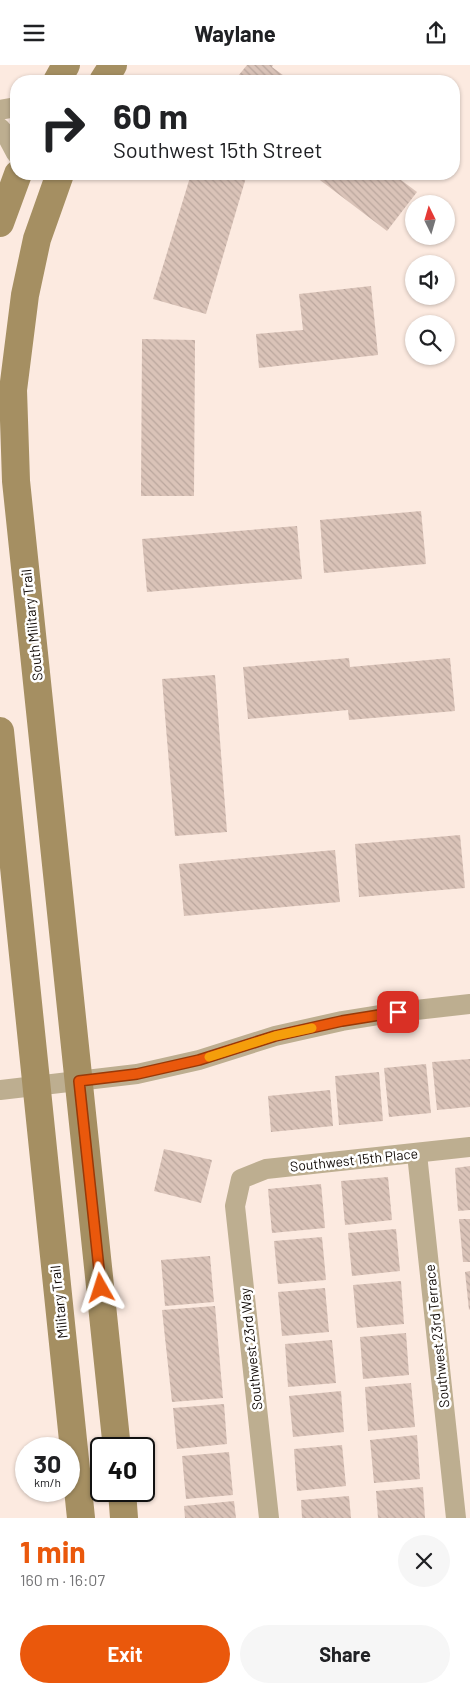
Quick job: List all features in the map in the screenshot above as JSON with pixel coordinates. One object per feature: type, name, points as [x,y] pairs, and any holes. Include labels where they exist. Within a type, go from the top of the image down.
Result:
[{"type":"street","points":[[0,128],[10,142]]},
{"type":"street","points":[[0,223],[16,180]]},
{"type":"street","name":"South Military Trail","points":[[58,180],[37,239],[25,295],[13,390],[16,481],[79,1081]]},
{"type":"street","points":[[0,731],[36,1086]]},
{"type":"street","points":[[0,1091],[137,1074],[190,1062],[275,1036],[342,1021],[398,1012],[470,1004]]},
{"type":"street","points":[[79,1081],[116,1437]]},
{"type":"street","name":"Military Trail","points":[[36,1086],[82,1518]]},
{"type":"street","name":"Southwest 15th Place","points":[[241,1179],[266,1169],[470,1147]]},
{"type":"street","name":"Southwest 23rd Terrace","points":[[417,1154],[456,1518]]},
{"type":"street","name":"Southwest 23rd Way","points":[[241,1179],[235,1207],[270,1518]]},
{"type":"street","points":[[123,1502],[124,1518]]},
{"type":"building","points":[[247,65],[273,65],[272,67],[283,75],[239,75]]},
{"type":"building","points":[[189,180],[245,180],[206,314],[153,299]]},
{"type":"building","points":[[320,180],[401,180],[417,192],[415,195],[405,195],[405,208],[387,231]]},
{"type":"building","points":[[371,286],[378,355],[259,368],[256,334],[303,330],[299,294]]},
{"type":"building","points":[[142,339],[195,340],[194,496],[141,496]]},
{"type":"building","points":[[421,511],[426,564],[324,573],[320,520]]},
{"type":"building","points":[[297,526],[302,579],[147,592],[142,539]]},
{"type":"building","points":[[349,658],[350,667],[450,658],[455,711],[349,720],[348,710],[248,719],[243,667]]},
{"type":"building","points":[[215,675],[227,832],[175,836],[162,679]]},
{"type":"building","points":[[460,835],[465,888],[359,897],[355,844]]},
{"type":"building","points":[[335,850],[340,902],[184,916],[179,864]]},
{"type":"building","points":[[470,1059],[470,1107],[437,1110],[432,1062]]},
{"type":"building","points":[[426,1064],[431,1113],[389,1117],[384,1068]]},
{"type":"building","points":[[379,1072],[383,1121],[339,1125],[335,1076]]},
{"type":"building","points":[[330,1090],[333,1126],[271,1132],[268,1096]]},
{"type":"building","points":[[164,1149],[212,1160],[201,1203],[154,1191]]},
{"type":"building","points":[[470,1166],[470,1210],[458,1211],[455,1168]]},
{"type":"building","points":[[388,1177],[392,1220],[345,1225],[341,1181]]},
{"type":"building","points":[[321,1184],[325,1228],[272,1233],[268,1189]]},
{"type":"building","points":[[459,1219],[470,1219],[470,1262],[463,1262]]},
{"type":"building","points":[[396,1229],[400,1271],[352,1276],[348,1233]]},
{"type":"building","points":[[322,1237],[326,1280],[278,1284],[274,1241]]},
{"type":"building","points":[[210,1256],[214,1302],[165,1306],[161,1260]]},
{"type":"building","points":[[470,1271],[470,1309],[469,1310],[465,1272]]},
{"type":"building","points":[[401,1281],[404,1324],[357,1328],[353,1285]]},
{"type":"building","points":[[325,1288],[329,1332],[282,1336],[278,1292]]},
{"type":"building","points":[[215,1306],[223,1398],[172,1402],[162,1310]]},
{"type":"building","points":[[406,1333],[409,1375],[363,1379],[360,1337]]},
{"type":"building","points":[[332,1340],[336,1383],[288,1387],[285,1344]]},
{"type":"building","points":[[411,1383],[415,1427],[368,1431],[365,1387]]},
{"type":"building","points":[[341,1391],[344,1432],[293,1437],[289,1396]]},
{"type":"building","points":[[224,1404],[227,1444],[177,1449],[173,1408]]},
{"type":"building","points":[[417,1435],[420,1479],[374,1483],[370,1440]]},
{"type":"building","points":[[342,1445],[346,1486],[297,1491],[294,1449]]},
{"type":"building","points":[[229,1452],[233,1495],[186,1499],[182,1456]]},
{"type":"building","points":[[423,1487],[425,1518],[378,1518],[376,1491]]},
{"type":"building","points":[[349,1496],[351,1518],[302,1518],[301,1500]]},
{"type":"building","points":[[234,1501],[236,1518],[185,1518],[184,1506]]},
{"type":"slow traffic","points":[[209,1057],[275,1036],[312,1028]]},
{"type":"route","points":[[101,1288],[79,1081],[137,1074],[199,1060],[275,1036],[342,1021],[398,1012]]}]
